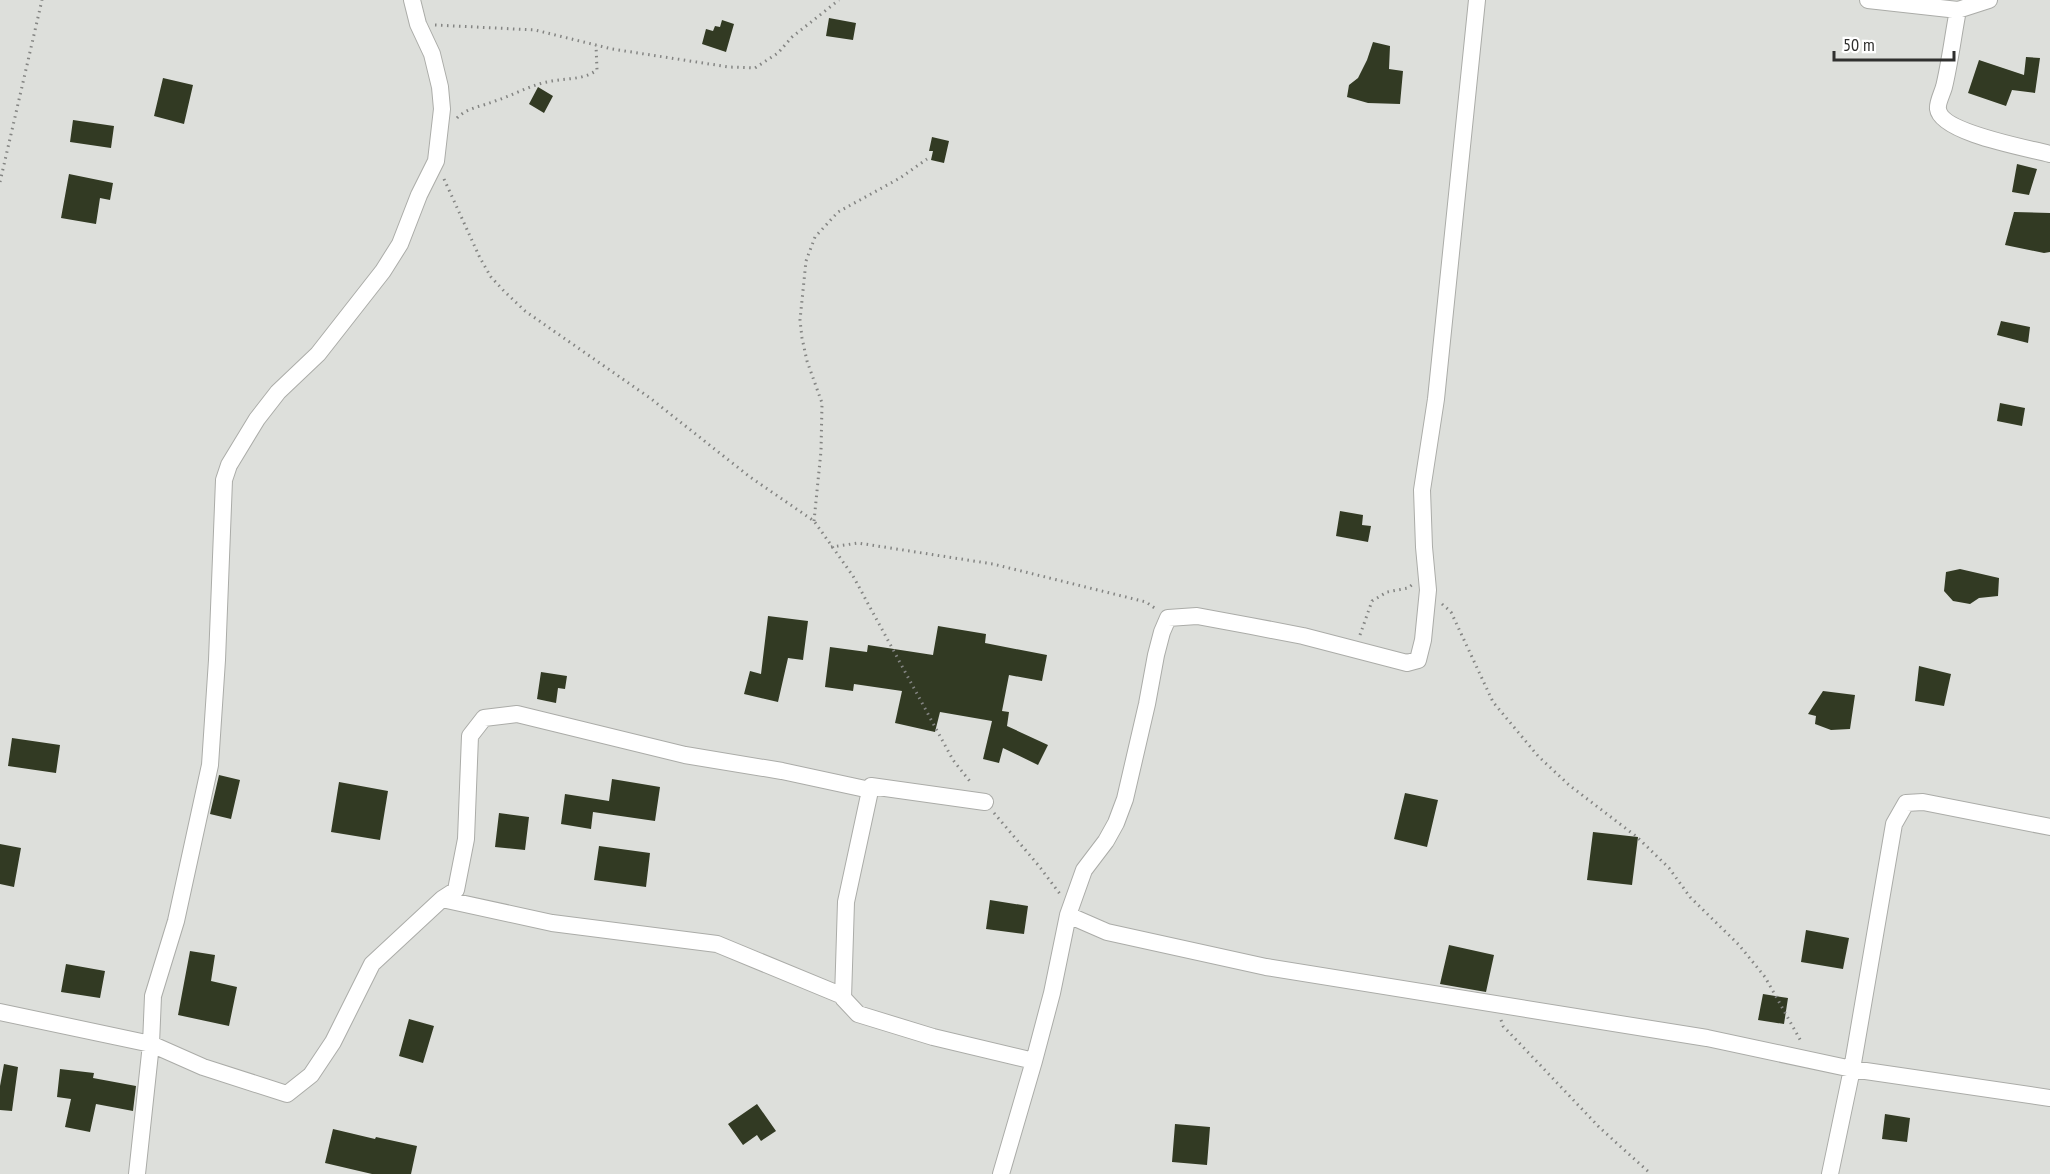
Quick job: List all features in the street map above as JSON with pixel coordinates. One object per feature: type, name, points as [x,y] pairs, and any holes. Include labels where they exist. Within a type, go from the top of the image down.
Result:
[{"type":"street","points":[[137,1174],[151,1044],[153,996],[176,921],[210,765],[218,649],[224,480],[229,465],[257,419],[278,392],[318,354],[383,271],[400,244],[418,195],[436,161],[442,109],[440,87],[432,54],[418,24],[412,0]]},
{"type":"street","points":[[1001,1174],[1052,993],[1069,911],[1084,870],[1106,841],[1116,824],[1122,807],[1147,704],[1156,655],[1168,618],[1197,616],[1303,636],[1407,663],[1418,660],[1423,640],[1427,583],[1422,490],[1436,399],[1477,0]]},
{"type":"street","points":[[1868,0],[1958,10],[1989,0]]},
{"type":"street","points":[[1958,10],[1944,87],[1937,108],[1941,117],[1948,124],[1976,136],[2050,154]]},
{"type":"street","points":[[0,1012],[151,1044],[203,1067],[287,1094],[311,1075],[322,1059],[333,1042],[372,964],[442,899],[456,890],[466,839],[470,736],[484,718],[517,714],[685,755],[782,771],[870,790]]},
{"type":"street","points":[[843,996],[846,902],[871,786],[985,802]]},
{"type":"street","points":[[1830,1174],[1852,1069],[1894,824],[1906,803],[1923,802],[2050,827]]},
{"type":"street","points":[[442,899],[552,923],[717,944],[843,996],[858,1014],[933,1037],[1034,1061]]},
{"type":"street","points":[[1069,911],[1107,932],[1266,968],[1707,1038],[1852,1069],[2050,1098]]},
{"type":"path","points":[[0,182],[42,0]]},
{"type":"path","points":[[418,24],[536,30],[596,45],[729,67],[755,68],[778,53],[792,37],[839,0]]},
{"type":"path","points":[[440,140],[453,122],[472,108],[495,102],[521,90],[550,81],[589,76],[597,70],[596,45]]},
{"type":"path","points":[[814,521],[821,451],[822,403],[807,361],[802,338],[800,320],[806,261],[815,237],[838,212],[900,178],[927,159]]},
{"type":"path","points":[[436,161],[480,258],[491,277],[503,290],[525,310],[650,398],[750,477],[814,521],[853,576],[953,760],[1069,911]]},
{"type":"path","points":[[831,547],[858,543],[993,564],[1146,602],[1168,618]]},
{"type":"path","points":[[1347,648],[1360,636],[1372,601],[1387,592],[1427,583],[1451,612],[1493,702],[1538,756],[1569,785],[1638,837],[1669,868],[1690,897],[1739,945],[1765,977],[1793,1029],[1814,1061]]},
{"type":"path","points":[[1495,1004],[1503,1026],[1600,1128],[1651,1174]]},
{"type":"building","points":[[829,18],[856,23],[853,40],[826,36]]},
{"type":"building","points":[[722,20],[734,24],[726,52],[702,44],[706,29],[713,31],[715,26],[720,27]]},
{"type":"building","points":[[1373,42],[1390,46],[1389,69],[1403,71],[1400,104],[1368,103],[1347,97],[1349,85],[1358,78]]},
{"type":"building","points":[[2026,57],[2040,58],[2035,93],[2012,90],[2006,106],[1968,93],[1979,60],[2024,75]]},
{"type":"building","points":[[163,78],[193,85],[184,124],[154,116]]},
{"type":"building","points":[[538,87],[553,96],[544,113],[529,104]]},
{"type":"building","points":[[73,120],[114,126],[111,148],[70,142]]},
{"type":"building","points":[[932,137],[949,141],[944,163],[931,160],[933,151],[929,151]]},
{"type":"building","points":[[2017,164],[2037,169],[2029,195],[2012,192]]},
{"type":"building","points":[[69,174],[113,183],[110,200],[100,198],[96,224],[61,218]]},
{"type":"building","points":[[2014,212],[2050,213],[2050,252],[2044,253],[2005,245]]},
{"type":"building","points":[[2001,321],[2030,327],[2028,343],[1997,335]]},
{"type":"building","points":[[2000,403],[2025,408],[2022,426],[1997,421]]},
{"type":"building","points":[[1340,511],[1363,515],[1362,525],[1371,526],[1368,542],[1336,536]]},
{"type":"building","points":[[1960,569],[1999,578],[1998,596],[1979,598],[1970,604],[1953,601],[1944,591],[1946,572]]},
{"type":"building","points":[[768,616],[808,621],[803,660],[788,658],[778,702],[744,694],[750,671],[761,674]]},
{"type":"building","points":[[938,626],[986,634],[985,643],[1047,655],[1042,681],[1009,675],[1002,711],[1009,712],[1007,726],[1048,745],[1038,765],[1003,748],[999,763],[983,759],[992,721],[940,712],[935,732],[895,723],[902,691],[854,684],[853,691],[825,687],[830,647],[867,652],[868,645],[933,655]]},
{"type":"building","points":[[1919,666],[1951,674],[1944,706],[1915,701]]},
{"type":"building","points":[[541,672],[567,676],[565,689],[558,688],[556,703],[537,699]]},
{"type":"building","points":[[1823,691],[1855,695],[1850,729],[1831,730],[1815,724],[1816,716],[1808,714]]},
{"type":"building","points":[[12,738],[60,745],[56,773],[8,766]]},
{"type":"building","points":[[219,775],[240,780],[231,819],[210,814]]},
{"type":"building","points":[[612,779],[660,787],[655,821],[593,812],[591,829],[561,824],[565,794],[609,801]]},
{"type":"building","points":[[339,782],[388,791],[380,840],[331,832]]},
{"type":"building","points":[[1405,793],[1438,800],[1427,847],[1394,839]]},
{"type":"building","points":[[499,813],[529,817],[525,850],[495,847]]},
{"type":"building","points":[[1593,832],[1638,837],[1632,885],[1587,880]]},
{"type":"building","points":[[0,844],[21,848],[14,887],[0,884]]},
{"type":"building","points":[[599,846],[650,853],[646,887],[594,880]]},
{"type":"building","points":[[990,900],[1028,906],[1024,934],[986,929]]},
{"type":"building","points":[[1806,930],[1849,938],[1843,969],[1801,962]]},
{"type":"building","points":[[1449,945],[1494,955],[1486,992],[1440,984]]},
{"type":"building","points":[[190,951],[215,955],[211,981],[237,987],[229,1026],[178,1015]]},
{"type":"building","points":[[66,964],[105,971],[100,998],[61,992]]},
{"type":"building","points":[[1763,994],[1788,998],[1784,1024],[1758,1020]]},
{"type":"building","points":[[409,1019],[434,1026],[423,1063],[399,1056]]},
{"type":"building","points":[[4,1064],[18,1067],[12,1111],[0,1110],[0,1086]]},
{"type":"building","points":[[60,1069],[94,1073],[93,1078],[136,1086],[133,1111],[96,1104],[90,1132],[65,1127],[71,1099],[57,1097]]},
{"type":"building","points":[[757,1104],[776,1131],[761,1141],[757,1135],[743,1145],[728,1124]]},
{"type":"building","points":[[1885,1114],[1910,1118],[1907,1142],[1882,1139]]},
{"type":"building","points":[[1175,1124],[1210,1127],[1207,1165],[1172,1162]]},
{"type":"building","points":[[333,1129],[417,1146],[411,1174],[372,1174],[325,1163]]}]
